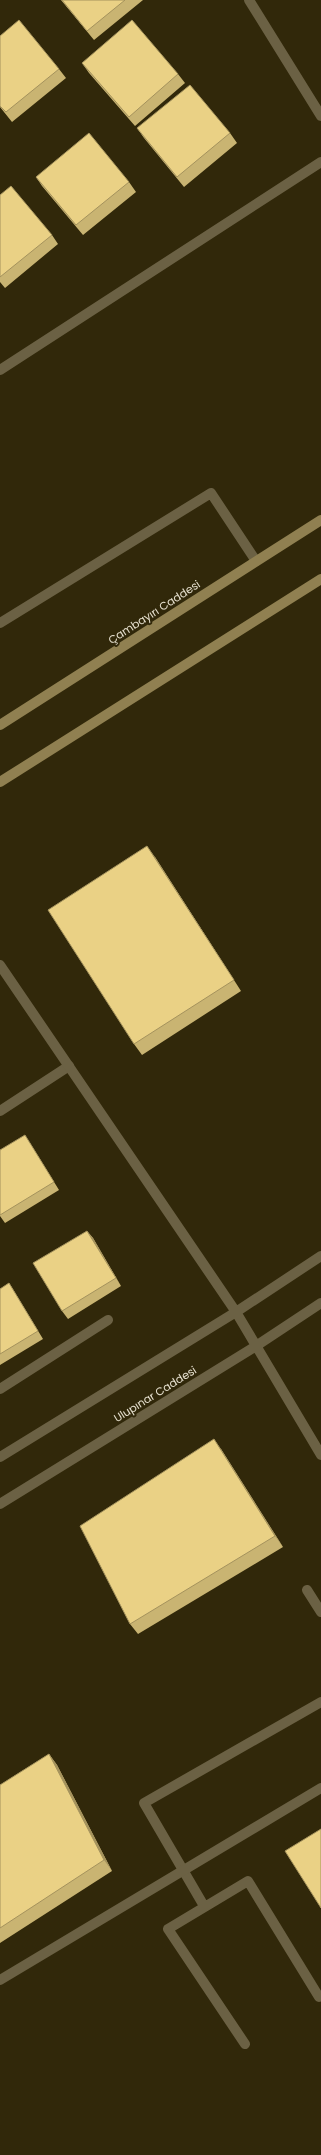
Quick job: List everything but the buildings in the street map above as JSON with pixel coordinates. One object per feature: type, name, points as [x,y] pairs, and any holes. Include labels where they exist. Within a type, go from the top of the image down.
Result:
[{"type":"main road","name":"Çambayırı Caddesi","points":[[0,725],[321,520]]},
{"type":"main road","points":[[0,782],[321,579]]},
{"type":"street","points":[[249,0],[321,116]]},
{"type":"street","points":[[0,370],[321,162]]},
{"type":"street","points":[[0,623],[211,493],[256,561]]},
{"type":"street","points":[[0,965],[236,1312],[321,1454]]},
{"type":"street","points":[[0,1112],[69,1066]]},
{"type":"street","points":[[0,1457],[236,1312],[321,1256]]},
{"type":"street","name":"Ulupınar Caddesi","points":[[0,1504],[256,1346],[321,1303]]},
{"type":"street","points":[[0,1389],[108,1320]]},
{"type":"street","points":[[307,1590],[321,1612]]},
{"type":"street","points":[[204,1906],[144,1803],[321,1702]]},
{"type":"street","points":[[0,1980],[321,1788]]},
{"type":"street","points":[[245,2044],[168,1929],[204,1906],[248,1881],[319,1997]]}]
